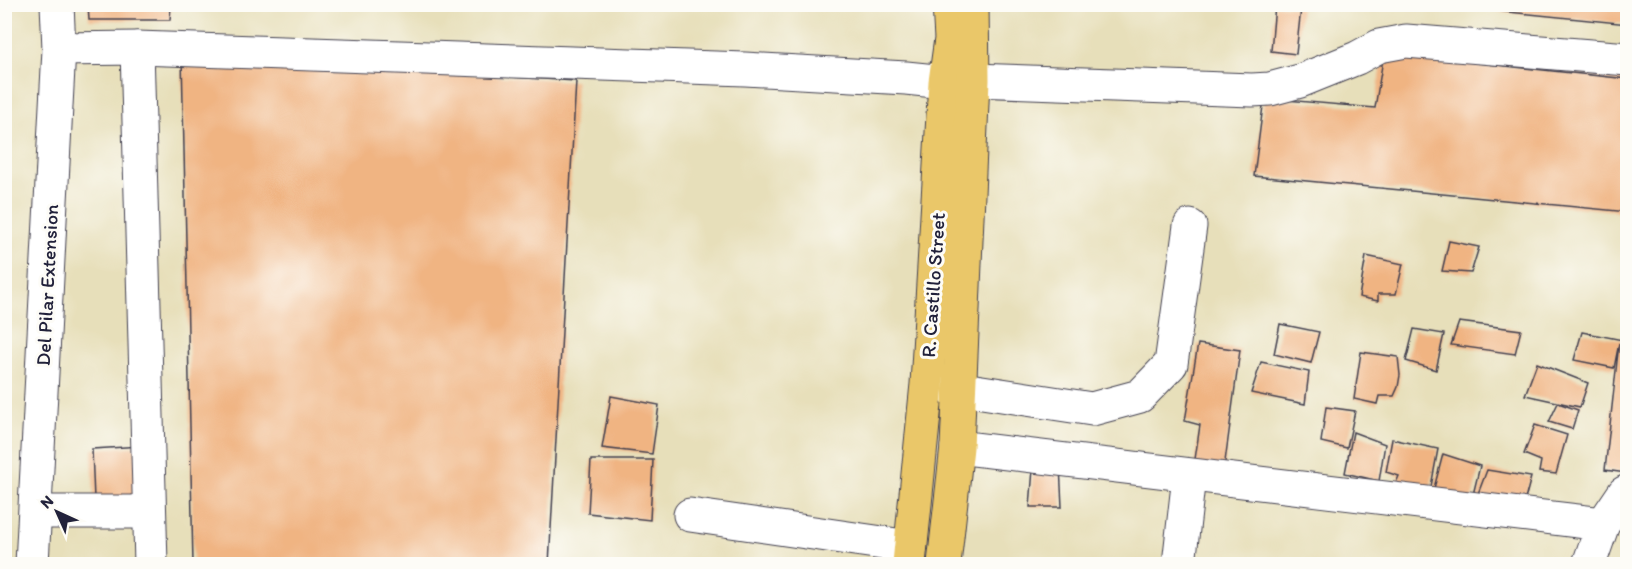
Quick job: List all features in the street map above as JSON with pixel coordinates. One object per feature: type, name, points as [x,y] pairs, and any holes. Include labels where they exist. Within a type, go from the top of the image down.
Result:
[{"type":"main road","name":"R. Castillo Street","points":[[944,564],[957,447],[959,387],[959,81],[951,39],[949,4]]},
{"type":"main road","name":"R. Castillo Street","points":[[910,556],[959,81],[972,4]]},
{"type":"street","name":"Del Pilar Extension","points":[[32,564],[59,50],[57,4]]},
{"type":"street","points":[[59,50],[137,48],[746,69],[959,81],[1270,89],[1300,81],[1379,46],[1406,41],[1628,59]]},
{"type":"street","points":[[137,48],[150,564]]},
{"type":"street","points":[[927,384],[959,387],[1092,409],[1140,396],[1171,364],[1190,226]]},
{"type":"street","points":[[957,447],[1603,524]]},
{"type":"street","points":[[1179,564],[1189,476]]},
{"type":"street","points":[[1589,564],[1603,524],[1628,491]]},
{"type":"street","points":[[36,512],[149,512]]},
{"type":"street","points":[[690,515],[910,556]]},
{"type":"building","points":[[1449,4],[1628,4],[1628,24],[1449,6]]},
{"type":"building","points":[[88,5],[171,5],[170,20],[89,20]]},
{"type":"building","points":[[1275,5],[1301,8],[1296,54],[1271,51]]},
{"type":"building","points":[[1384,53],[1628,79],[1628,212],[1254,176],[1264,98],[1375,108]]},
{"type":"building","points":[[182,57],[576,81],[549,564],[193,564]]},
{"type":"building","points":[[1449,241],[1479,247],[1471,273],[1442,271]]},
{"type":"building","points":[[1366,256],[1403,264],[1396,294],[1378,294],[1378,301],[1359,297]]},
{"type":"building","points":[[1459,322],[1521,330],[1515,354],[1451,345]]},
{"type":"building","points":[[1280,324],[1319,332],[1311,363],[1274,354]]},
{"type":"building","points":[[1414,329],[1444,334],[1436,370],[1406,361]]},
{"type":"building","points":[[1582,332],[1628,341],[1626,473],[1605,470],[1619,343],[1614,368],[1574,360]]},
{"type":"building","points":[[1198,344],[1240,350],[1224,469],[1194,466],[1200,425],[1185,421]]},
{"type":"building","points":[[1361,352],[1398,357],[1400,375],[1394,396],[1379,396],[1377,404],[1354,399]]},
{"type":"building","points":[[1261,362],[1309,372],[1305,404],[1251,393]]},
{"type":"building","points":[[1537,363],[1588,383],[1580,407],[1525,395]]},
{"type":"building","points":[[611,396],[659,405],[652,454],[602,448]]},
{"type":"building","points":[[1558,403],[1578,410],[1572,429],[1549,422]]},
{"type":"building","points":[[1326,407],[1355,411],[1347,448],[1321,442]]},
{"type":"building","points":[[1535,425],[1567,435],[1556,474],[1539,472],[1541,461],[1524,454]]},
{"type":"building","points":[[1353,432],[1385,444],[1379,481],[1345,473]]},
{"type":"building","points":[[1392,439],[1438,449],[1430,492],[1393,490],[1399,476],[1386,472]]},
{"type":"building","points":[[142,446],[141,497],[94,499],[92,449]]},
{"type":"building","points":[[1443,454],[1480,466],[1471,503],[1433,492]]},
{"type":"building","points":[[591,460],[653,460],[650,520],[588,513]]},
{"type":"building","points":[[1060,465],[1062,507],[1030,507],[1033,469]]},
{"type":"building","points":[[1487,470],[1531,477],[1523,507],[1476,499]]}]
